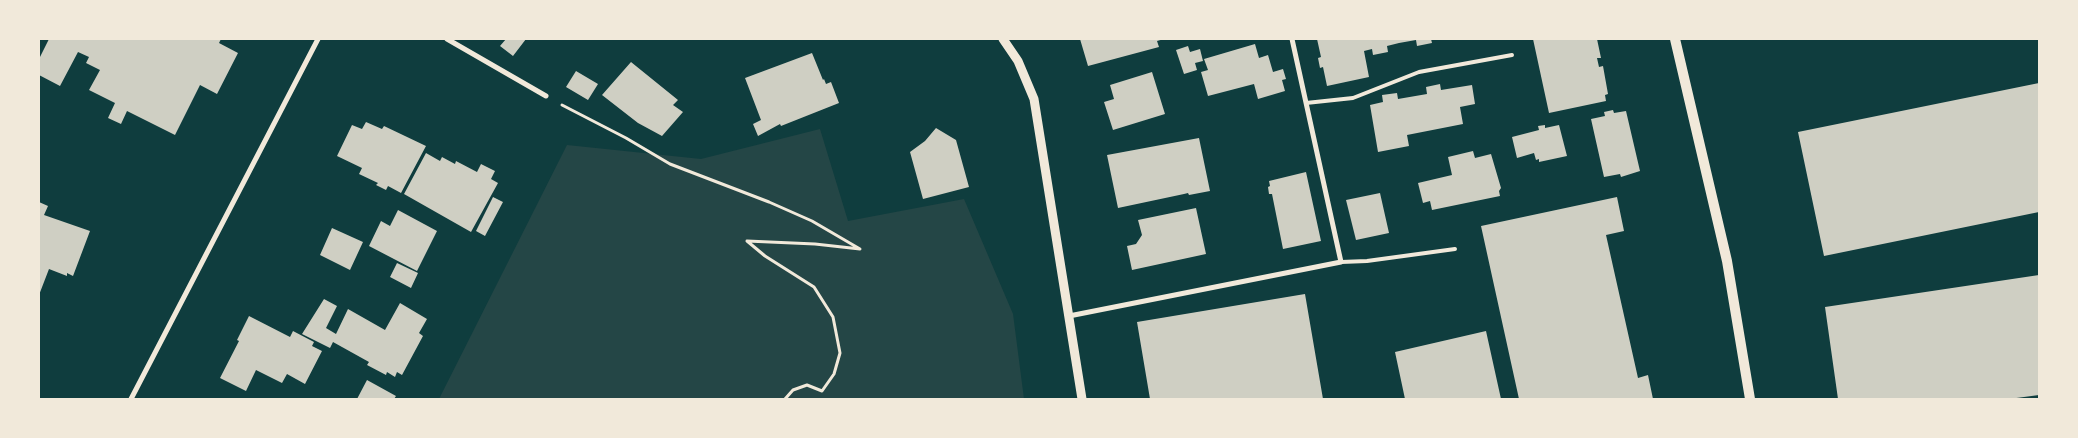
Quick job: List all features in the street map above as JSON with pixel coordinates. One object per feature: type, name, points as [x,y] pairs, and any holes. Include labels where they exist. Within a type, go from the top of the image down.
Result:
[{"type":"main road","points":[[1675,39],[1727,261],[1750,399]]},
{"type":"street","points":[[131,399],[318,39]]},
{"type":"street","points":[[447,39],[546,96]]},
{"type":"street","points":[[1003,39],[1018,62],[1034,99],[1082,399]]},
{"type":"street","points":[[1069,316],[1341,262],[1292,39]]},
{"type":"lane","points":[[1306,103],[1353,98],[1419,72],[1512,55]]},
{"type":"lane","points":[[1341,262],[1368,261],[1455,249]]},
{"type":"path","points":[[546,96],[573,112],[626,138],[670,164],[769,202],[812,221],[860,249],[815,244],[747,241],[765,256],[814,286],[833,317],[840,354],[834,374],[822,391],[806,385],[793,390],[785,399]]},
{"type":"shaded area","points":[[820,129],[848,221],[964,199],[1013,314],[1024,399],[439,399],[567,145],[701,159]]},
{"type":"building","points":[[49,39],[221,39],[219,43],[238,53],[217,94],[200,85],[175,135],[127,111],[121,124],[108,118],[115,103],[89,90],[100,70],[86,63],[89,57],[78,52],[60,86],[39,75],[39,59]]},
{"type":"building","points":[[506,39],[526,39],[513,56],[500,46]]},
{"type":"building","points":[[1080,39],[1164,39],[1157,41],[1159,47],[1088,66]]},
{"type":"building","points":[[1317,39],[1431,39],[1432,43],[1417,46],[1416,40],[1399,43],[1387,46],[1388,52],[1373,55],[1372,49],[1364,51],[1369,77],[1327,86],[1323,67],[1320,68],[1318,58],[1321,57]]},
{"type":"building","points":[[1533,39],[1597,39],[1601,58],[1597,58],[1599,67],[1603,66],[1608,94],[1605,95],[1606,101],[1549,113]]},
{"type":"building","points":[[1255,44],[1259,58],[1268,55],[1273,72],[1283,69],[1286,79],[1282,80],[1285,91],[1258,99],[1254,84],[1208,96],[1201,72],[1208,70],[1204,59]]},
{"type":"building","points":[[1188,46],[1190,52],[1200,49],[1203,61],[1195,63],[1197,70],[1184,74],[1176,50]]},
{"type":"building","points":[[812,53],[823,80],[826,84],[831,82],[839,103],[781,126],[780,124],[758,136],[753,124],[761,120],[745,78]]},
{"type":"building","points":[[631,62],[678,100],[673,105],[683,112],[662,136],[638,123],[602,95]]},
{"type":"building","points":[[576,71],[598,84],[588,100],[566,87]]},
{"type":"building","points":[[1152,72],[1165,114],[1113,130],[1104,102],[1114,99],[1110,85]]},
{"type":"building","points":[[2039,83],[2039,212],[1824,256],[1798,132]]},
{"type":"building","points":[[1440,84],[1441,90],[1472,85],[1475,104],[1460,107],[1463,124],[1407,135],[1409,146],[1378,152],[1370,105],[1383,102],[1382,95],[1397,93],[1398,99],[1427,94],[1426,87]]},
{"type":"building","points":[[1613,110],[1614,113],[1626,111],[1640,171],[1621,177],[1620,174],[1604,177],[1591,119],[1605,116],[1604,112]]},
{"type":"building","points":[[366,122],[382,129],[384,126],[426,146],[401,193],[388,186],[386,190],[376,185],[378,183],[359,174],[362,168],[337,156],[352,125],[362,129]]},
{"type":"building","points":[[1545,125],[1545,128],[1559,125],[1567,156],[1539,162],[1539,159],[1536,160],[1534,153],[1517,158],[1512,137],[1539,130],[1538,126]]},
{"type":"building","points":[[936,128],[956,140],[969,187],[923,199],[910,152],[925,141]]},
{"type":"building","points":[[1199,138],[1210,191],[1189,195],[1188,193],[1118,208],[1107,155]]},
{"type":"building","points":[[1473,151],[1475,158],[1491,154],[1501,188],[1499,191],[1500,196],[1432,210],[1430,201],[1423,203],[1418,183],[1452,175],[1448,157]]},
{"type":"building","points":[[426,153],[440,161],[442,157],[455,164],[456,161],[477,172],[481,164],[495,171],[491,179],[498,183],[471,232],[404,194]]},
{"type":"building","points":[[1306,172],[1321,241],[1283,249],[1272,194],[1269,194],[1269,181]]},
{"type":"building","points":[[1380,193],[1389,233],[1356,240],[1346,200]]},
{"type":"building","points":[[493,197],[503,202],[485,236],[476,231]]},
{"type":"building","points":[[1617,197],[1624,231],[1606,235],[1638,378],[1648,375],[1653,399],[1519,399],[1481,226]]},
{"type":"building","points":[[39,202],[48,206],[44,215],[90,231],[73,276],[67,273],[67,276],[49,269],[39,295]]},
{"type":"building","points":[[1196,208],[1206,254],[1132,270],[1127,246],[1136,244],[1142,235],[1138,220]]},
{"type":"building","points":[[398,210],[437,231],[417,271],[369,246],[381,221],[390,226]]},
{"type":"building","points":[[332,228],[363,242],[350,270],[320,255]]},
{"type":"building","points":[[397,263],[418,273],[411,288],[390,277]]},
{"type":"building","points":[[2039,275],[2039,395],[2009,399],[1838,399],[1825,307]]},
{"type":"building","points":[[1305,294],[1323,399],[1150,399],[1137,322]]},
{"type":"building","points":[[324,299],[337,306],[326,328],[336,334],[348,309],[385,330],[400,303],[427,319],[419,333],[423,336],[402,375],[397,372],[395,377],[387,372],[386,375],[367,365],[369,362],[333,342],[330,348],[302,334]]},
{"type":"building","points":[[249,316],[290,337],[293,331],[314,342],[312,346],[322,351],[305,384],[287,374],[282,383],[256,370],[246,391],[220,378],[239,341],[237,340]]},
{"type":"building","points":[[1486,331],[1501,399],[1405,399],[1395,352]]},
{"type":"building","points":[[367,380],[396,396],[394,399],[357,399]]}]
